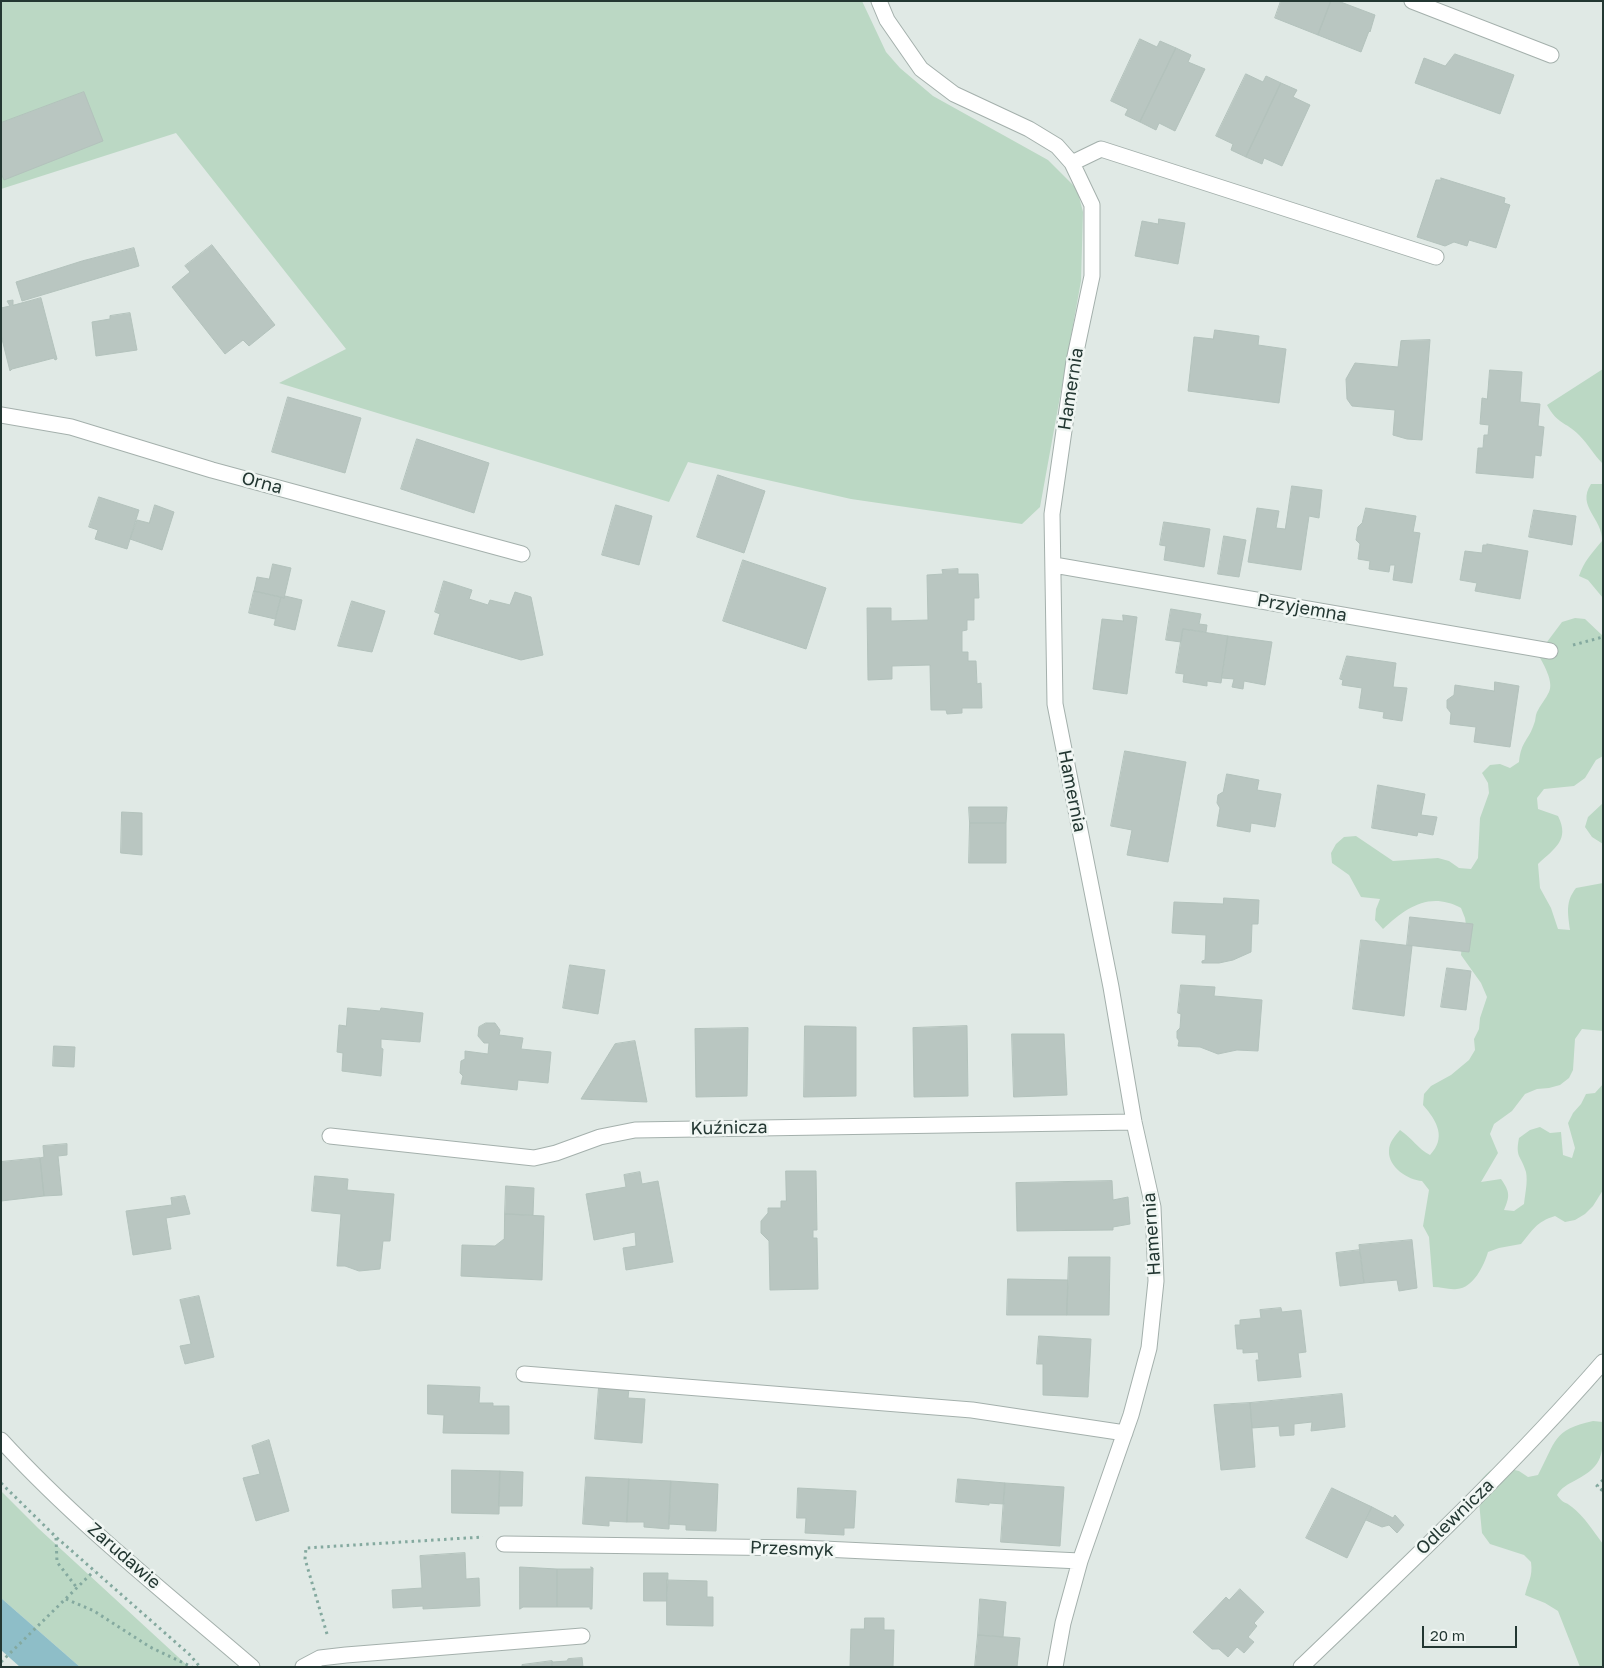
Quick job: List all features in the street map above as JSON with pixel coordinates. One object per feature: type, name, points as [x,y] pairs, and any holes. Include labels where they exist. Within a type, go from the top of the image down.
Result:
[{"type":"street","name":"Hamernia","points":[[879,1],[888,20],[921,69],[954,94],[1029,129],[1057,146],[1072,163],[1092,205],[1092,276],[1074,361],[1052,514],[1055,704],[1111,987],[1134,1122],[1153,1207],[1156,1281],[1149,1348],[1125,1433],[1080,1561],[1063,1623],[1055,1667]]},
{"type":"street","points":[[1412,1],[1551,55]]},
{"type":"street","points":[[1072,163],[1101,150],[1436,257]]},
{"type":"street","name":"Orna","points":[[1,415],[71,427],[212,470],[522,554]]},
{"type":"street","name":"Przyjemna","points":[[1054,565],[1550,651]]},
{"type":"street","name":"Kuźnicza","points":[[330,1136],[534,1158],[556,1153],[600,1137],[635,1130],[1134,1122]]},
{"type":"street","name":"Odlewnicza","points":[[1301,1667],[1484,1489],[1558,1414],[1603,1362]]},
{"type":"street","points":[[524,1374],[972,1410],[1125,1433]]},
{"type":"street","name":"Zarudawie","points":[[1,1440],[111,1546],[252,1667]]},
{"type":"street","name":"Przesmyk","points":[[504,1544],[802,1548],[1080,1561]]},
{"type":"street","points":[[303,1667],[320,1658],[334,1656],[582,1636]]},
{"type":"path","points":[[1550,651],[1603,637]]},
{"type":"path","points":[[1603,1480],[1597,1486],[1603,1491]]},
{"type":"path","points":[[1,1483],[56,1537],[190,1655],[200,1667]]},
{"type":"path","points":[[56,1537],[57,1562],[76,1588]]},
{"type":"path","points":[[334,1656],[305,1559],[306,1548],[492,1537],[504,1544]]},
{"type":"path","points":[[1,1662],[94,1571]]},
{"type":"path","points":[[66,1599],[94,1611],[150,1647],[192,1667]]},
{"type":"green space","points":[[1,1],[862,1],[886,52],[900,68],[933,96],[1048,160],[1077,189],[1083,212],[1081,281],[1040,507],[1022,524],[851,499],[688,462],[669,502],[279,383],[346,349],[176,133],[1,189]]},
{"type":"green space","points":[[1603,369],[1603,464],[1579,435],[1558,420],[1547,405]]},
{"type":"green space","points":[[1591,484],[1603,484],[1603,598],[1588,580],[1579,576],[1586,561],[1602,541],[1599,526],[1588,506],[1587,492]]},
{"type":"green space","points":[[1575,618],[1585,619],[1603,636],[1603,756],[1596,760],[1585,778],[1574,786],[1544,789],[1537,798],[1538,809],[1558,816],[1562,831],[1559,843],[1538,864],[1540,888],[1551,908],[1558,929],[1570,930],[1569,903],[1576,888],[1603,883],[1603,1031],[1582,1029],[1575,1039],[1573,1070],[1569,1078],[1560,1085],[1537,1089],[1525,1094],[1512,1111],[1494,1124],[1490,1134],[1498,1153],[1481,1182],[1501,1179],[1508,1194],[1504,1210],[1514,1211],[1524,1204],[1527,1176],[1518,1153],[1519,1138],[1530,1130],[1540,1127],[1550,1133],[1561,1132],[1563,1155],[1572,1158],[1575,1148],[1568,1123],[1586,1094],[1595,1093],[1603,1084],[1603,1190],[1593,1206],[1575,1220],[1565,1222],[1555,1216],[1549,1218],[1535,1227],[1521,1244],[1488,1252],[1481,1270],[1473,1281],[1463,1288],[1433,1287],[1429,1237],[1423,1226],[1429,1190],[1422,1181],[1405,1175],[1395,1167],[1390,1157],[1389,1148],[1400,1130],[1430,1155],[1435,1149],[1439,1136],[1438,1130],[1433,1118],[1423,1105],[1424,1094],[1431,1086],[1451,1075],[1469,1060],[1475,1050],[1474,1039],[1479,1029],[1480,1018],[1487,997],[1481,983],[1461,955],[1462,943],[1467,932],[1461,908],[1439,901],[1419,904],[1400,914],[1383,929],[1375,920],[1376,909],[1380,899],[1361,897],[1349,875],[1332,863],[1331,853],[1336,844],[1344,837],[1356,836],[1393,861],[1438,858],[1449,861],[1459,868],[1471,869],[1478,858],[1480,818],[1489,793],[1488,783],[1482,773],[1490,765],[1500,764],[1510,768],[1519,762],[1521,749],[1550,688],[1548,674],[1539,656],[1562,622]]},
{"type":"green space","points":[[1603,803],[1603,844],[1592,837],[1585,827],[1588,817]]},
{"type":"green space","points":[[1593,1421],[1603,1422],[1603,1443],[1600,1458],[1592,1469],[1565,1486],[1557,1495],[1581,1515],[1603,1544],[1603,1667],[1580,1667],[1558,1611],[1545,1603],[1525,1595],[1531,1576],[1531,1562],[1524,1555],[1490,1544],[1482,1533],[1479,1502],[1474,1491],[1484,1477],[1497,1466],[1519,1471],[1528,1477],[1538,1475],[1562,1433]]},
{"type":"green space","points":[[1,1491],[38,1528],[189,1667],[80,1667],[1,1598]]},
{"type":"water","points":[[1,1598],[80,1667],[20,1667],[1,1650]]},
{"type":"building","points":[[1281,1],[1331,1],[1318,35],[1275,18]]},
{"type":"building","points":[[1331,1],[1338,1],[1375,15],[1361,52],[1318,35]]},
{"type":"building","points":[[1140,39],[1157,47],[1160,41],[1176,48],[1140,122],[1125,115],[1128,109],[1111,101]]},
{"type":"building","points":[[1176,48],[1191,55],[1188,62],[1205,69],[1175,131],[1159,123],[1156,130],[1140,122]]},
{"type":"building","points":[[1455,54],[1514,75],[1500,114],[1415,83],[1424,58],[1445,66]]},
{"type":"building","points":[[1246,74],[1263,82],[1266,76],[1281,83],[1246,157],[1231,150],[1233,144],[1216,136]]},
{"type":"building","points":[[1281,83],[1297,90],[1293,97],[1310,105],[1282,166],[1264,158],[1262,164],[1246,157]]},
{"type":"building","points":[[84,92],[103,141],[4,180],[1,173],[1,123]]},
{"type":"building","points":[[1441,178],[1505,198],[1504,203],[1510,205],[1496,248],[1469,240],[1467,246],[1454,242],[1445,246],[1417,237],[1436,180],[1441,180]]},
{"type":"building","points":[[1159,219],[1185,223],[1178,264],[1135,256],[1142,221],[1158,224]]},
{"type":"building","points":[[212,245],[275,325],[249,346],[243,340],[225,354],[172,287],[190,272],[185,266]]},
{"type":"building","points":[[134,248],[139,266],[22,301],[16,282],[82,261]]},
{"type":"building","points":[[41,298],[57,359],[55,360],[54,358],[10,371],[1,335],[1,308],[10,306],[7,301],[13,300],[13,305]]},
{"type":"building","points":[[130,313],[137,350],[96,356],[92,322],[110,319],[110,316]]},
{"type":"building","points":[[1215,330],[1259,336],[1258,345],[1286,349],[1279,403],[1188,391],[1194,337],[1213,339]]},
{"type":"building","points":[[1430,340],[1422,440],[1407,439],[1393,435],[1395,410],[1352,406],[1347,399],[1346,379],[1355,363],[1398,367],[1401,341]]},
{"type":"building","points":[[1490,370],[1522,372],[1520,402],[1540,404],[1538,426],[1544,427],[1541,456],[1535,455],[1533,478],[1476,473],[1478,448],[1483,448],[1484,435],[1488,435],[1489,425],[1480,424],[1482,398],[1487,399]]},
{"type":"building","points":[[288,397],[361,418],[345,473],[272,452]]},
{"type":"building","points":[[417,439],[489,463],[474,513],[401,489]]},
{"type":"building","points":[[718,475],[765,491],[744,553],[697,537]]},
{"type":"building","points":[[1292,486],[1322,490],[1319,518],[1309,516],[1301,570],[1248,562],[1257,508],[1279,511],[1276,528],[1285,529]]},
{"type":"building","points":[[99,497],[139,510],[127,549],[95,539],[98,530],[89,527]]},
{"type":"building","points":[[155,505],[174,512],[162,550],[130,539],[137,520],[149,523]]},
{"type":"building","points":[[616,505],[652,516],[639,565],[602,555]]},
{"type":"building","points":[[1366,508],[1416,516],[1413,532],[1420,533],[1412,583],[1393,580],[1395,565],[1390,565],[1389,572],[1369,569],[1370,561],[1358,559],[1360,544],[1356,540],[1358,527],[1362,523]]},
{"type":"building","points":[[1534,510],[1576,516],[1572,545],[1529,537]]},
{"type":"building","points":[[1164,522],[1210,529],[1204,567],[1164,560],[1166,546],[1160,545]]},
{"type":"building","points":[[1224,536],[1246,540],[1239,577],[1218,574]]},
{"type":"building","points":[[1487,544],[1528,551],[1520,599],[1475,591],[1477,583],[1460,580],[1465,551],[1482,553],[1483,545]]},
{"type":"building","points":[[743,560],[826,588],[806,649],[723,621]]},
{"type":"building","points":[[273,564],[291,568],[284,598],[254,591],[257,577],[269,579]]},
{"type":"building","points":[[958,569],[958,574],[978,574],[979,598],[974,598],[974,620],[967,620],[967,630],[962,631],[962,652],[968,652],[968,661],[976,661],[977,684],[981,683],[982,708],[962,708],[962,713],[947,714],[946,710],[931,710],[930,665],[892,666],[892,679],[868,680],[867,608],[891,608],[891,621],[928,620],[927,575],[943,574],[942,570]]},
{"type":"building","points":[[444,581],[472,590],[469,599],[488,605],[490,600],[510,605],[515,592],[531,597],[543,655],[521,660],[434,634],[440,614],[435,612]]},
{"type":"building","points":[[254,591],[281,597],[275,619],[249,613]]},
{"type":"building","points":[[285,596],[302,600],[295,630],[274,625],[281,597],[284,598]]},
{"type":"building","points":[[352,601],[385,611],[372,652],[338,646]]},
{"type":"building","points":[[1171,609],[1201,614],[1199,624],[1207,625],[1206,632],[1183,629],[1181,642],[1166,640]]},
{"type":"building","points":[[1123,615],[1137,617],[1127,694],[1093,689],[1102,619],[1123,621]]},
{"type":"building","points":[[1183,629],[1228,636],[1221,683],[1207,681],[1207,686],[1183,682],[1184,674],[1176,673]]},
{"type":"building","points":[[1228,636],[1272,642],[1265,685],[1244,681],[1243,689],[1232,687],[1234,679],[1222,678]]},
{"type":"building","points":[[1347,656],[1396,663],[1393,687],[1407,688],[1402,721],[1383,718],[1384,712],[1359,708],[1362,688],[1342,685],[1343,680],[1340,679]]},
{"type":"building","points":[[1495,682],[1519,686],[1510,747],[1474,742],[1476,727],[1450,724],[1451,713],[1447,708],[1447,700],[1454,695],[1455,685],[1494,691]]},
{"type":"building","points":[[1125,751],[1186,762],[1168,862],[1127,855],[1132,830],[1111,826]]},
{"type":"building","points":[[1227,774],[1259,780],[1257,790],[1281,794],[1275,827],[1251,823],[1250,832],[1217,826],[1220,808],[1217,803],[1218,795],[1223,792]]},
{"type":"building","points":[[1378,785],[1425,794],[1421,815],[1437,817],[1433,835],[1418,832],[1417,836],[1372,828]]},
{"type":"building","points":[[969,807],[1007,807],[1006,823],[970,823]]},
{"type":"building","points":[[122,812],[142,813],[142,855],[121,853]]},
{"type":"building","points":[[970,823],[1006,823],[1006,863],[969,863]]},
{"type":"building","points":[[1224,898],[1259,900],[1258,924],[1252,924],[1251,952],[1233,960],[1219,963],[1202,963],[1205,960],[1206,935],[1172,933],[1174,902],[1223,904]]},
{"type":"building","points":[[1410,917],[1473,924],[1469,952],[1407,945]]},
{"type":"building","points":[[1361,940],[1412,946],[1404,1016],[1353,1009]]},
{"type":"building","points":[[570,965],[605,970],[598,1014],[563,1008]]},
{"type":"building","points":[[1447,968],[1471,971],[1466,1010],[1441,1007]]},
{"type":"building","points":[[1181,985],[1215,987],[1214,996],[1262,1000],[1258,1051],[1237,1050],[1218,1054],[1200,1047],[1178,1046],[1177,1031],[1180,1028],[1181,1014],[1178,1013]]},
{"type":"building","points":[[348,1008],[380,1011],[381,1008],[423,1013],[420,1042],[381,1039],[381,1048],[383,1049],[381,1076],[342,1071],[343,1053],[337,1052],[339,1025],[346,1026]]},
{"type":"building","points":[[486,1023],[495,1023],[500,1030],[499,1035],[523,1038],[521,1049],[551,1052],[548,1083],[518,1080],[517,1090],[461,1084],[463,1076],[460,1073],[461,1061],[465,1059],[465,1051],[488,1054],[489,1043],[484,1043],[478,1036],[479,1027]]},
{"type":"building","points":[[805,1026],[856,1027],[856,1096],[804,1097]]},
{"type":"building","points":[[967,1026],[968,1096],[914,1097],[913,1028]]},
{"type":"building","points":[[748,1028],[747,1096],[696,1097],[695,1029]]},
{"type":"building","points":[[1012,1034],[1064,1034],[1067,1095],[1014,1097]]},
{"type":"building","points":[[635,1041],[647,1102],[581,1099],[615,1044]]},
{"type":"building","points":[[54,1046],[75,1047],[74,1067],[53,1066]]},
{"type":"building","points":[[67,1144],[67,1155],[58,1156],[62,1195],[44,1196],[40,1158],[44,1157],[43,1146]]},
{"type":"building","points":[[40,1158],[44,1196],[1,1201],[1,1162]]},
{"type":"building","points":[[786,1171],[816,1171],[817,1230],[813,1230],[813,1238],[817,1238],[818,1289],[770,1290],[769,1241],[761,1233],[761,1221],[768,1213],[768,1208],[781,1208],[781,1201],[786,1201]]},
{"type":"building","points":[[640,1172],[642,1184],[658,1181],[673,1262],[626,1270],[623,1248],[636,1246],[635,1232],[594,1240],[586,1194],[626,1187],[624,1175]]},
{"type":"building","points":[[315,1176],[348,1179],[347,1190],[394,1194],[390,1241],[383,1241],[380,1269],[359,1271],[345,1266],[337,1266],[341,1214],[312,1211]]},
{"type":"building","points":[[1112,1181],[1113,1200],[1128,1197],[1130,1224],[1113,1227],[1113,1230],[1017,1231],[1016,1183]]},
{"type":"building","points":[[506,1186],[534,1188],[533,1215],[505,1214]]},
{"type":"building","points":[[185,1196],[190,1214],[166,1218],[171,1249],[133,1255],[126,1211],[172,1205],[171,1198]]},
{"type":"building","points":[[505,1214],[544,1216],[542,1280],[461,1276],[462,1245],[495,1246],[504,1239]]},
{"type":"building","points":[[1412,1240],[1417,1288],[1399,1291],[1397,1280],[1364,1283],[1359,1245]]},
{"type":"building","points":[[1360,1250],[1364,1283],[1340,1286],[1336,1253]]},
{"type":"building","points":[[1069,1257],[1110,1257],[1109,1315],[1067,1315]]},
{"type":"building","points":[[1008,1279],[1068,1280],[1067,1315],[1007,1315]]},
{"type":"building","points":[[199,1296],[214,1357],[185,1364],[180,1346],[191,1344],[180,1300]]},
{"type":"building","points":[[1281,1308],[1282,1312],[1301,1310],[1306,1352],[1298,1353],[1301,1377],[1258,1381],[1256,1360],[1259,1360],[1258,1352],[1243,1353],[1243,1349],[1237,1349],[1235,1325],[1240,1325],[1240,1320],[1261,1318],[1260,1310]]},
{"type":"building","points":[[1039,1336],[1091,1339],[1088,1397],[1043,1395],[1043,1364],[1037,1364]]},
{"type":"building","points":[[428,1385],[480,1387],[479,1403],[493,1403],[493,1406],[509,1406],[509,1434],[443,1433],[444,1415],[428,1414]]},
{"type":"building","points":[[599,1387],[629,1389],[628,1398],[645,1399],[642,1443],[595,1439]]},
{"type":"building","points":[[1342,1394],[1345,1427],[1311,1431],[1312,1422],[1294,1424],[1294,1435],[1280,1436],[1279,1426],[1252,1428],[1250,1403]]},
{"type":"building","points":[[1250,1403],[1255,1467],[1221,1470],[1214,1405]]},
{"type":"building","points":[[269,1440],[289,1511],[256,1521],[243,1478],[260,1474],[252,1446]]},
{"type":"building","points":[[452,1470],[500,1471],[499,1514],[452,1513]]},
{"type":"building","points":[[500,1471],[523,1472],[522,1506],[499,1506]]},
{"type":"building","points":[[586,1477],[629,1479],[627,1522],[609,1521],[609,1526],[583,1524]]},
{"type":"building","points":[[629,1479],[671,1481],[669,1529],[644,1527],[644,1522],[627,1522]]},
{"type":"building","points":[[958,1479],[1005,1483],[1004,1504],[989,1503],[989,1505],[956,1502]]},
{"type":"building","points":[[671,1481],[718,1484],[716,1531],[686,1530],[686,1525],[669,1524]]},
{"type":"building","points":[[1005,1483],[1064,1487],[1060,1546],[1001,1542]]},
{"type":"building","points":[[798,1488],[856,1491],[854,1528],[844,1528],[844,1535],[805,1533],[806,1518],[797,1518]]},
{"type":"building","points":[[1332,1488],[1372,1507],[1347,1558],[1306,1538]]},
{"type":"building","points":[[1372,1507],[1393,1518],[1395,1515],[1404,1525],[1397,1533],[1389,1525],[1382,1527],[1366,1520]]},
{"type":"building","points":[[465,1553],[466,1579],[479,1578],[480,1606],[423,1609],[423,1606],[393,1608],[392,1590],[422,1588],[420,1556]]},
{"type":"building","points":[[520,1567],[557,1569],[557,1607],[523,1607],[520,1609]]},
{"type":"building","points":[[591,1567],[593,1568],[592,1609],[590,1607],[557,1607],[557,1569],[591,1569]]},
{"type":"building","points":[[644,1573],[668,1573],[667,1601],[644,1601]]},
{"type":"building","points":[[667,1580],[707,1581],[707,1597],[713,1597],[713,1626],[667,1625]]},
{"type":"building","points":[[1240,1589],[1264,1612],[1254,1623],[1257,1626],[1248,1637],[1254,1642],[1244,1653],[1237,1647],[1228,1657],[1219,1649],[1212,1649],[1193,1632],[1226,1597],[1229,1600]]},
{"type":"building","points":[[980,1599],[1006,1602],[1003,1637],[978,1635]]},
{"type":"building","points":[[865,1618],[884,1618],[884,1630],[894,1630],[893,1667],[850,1667],[851,1629],[864,1629]]},
{"type":"building","points":[[978,1635],[1020,1638],[1017,1667],[975,1667]]},
{"type":"building","points":[[582,1658],[583,1667],[552,1667],[552,1661]]},
{"type":"building","points":[[552,1661],[552,1667],[522,1667],[522,1665]]}]
